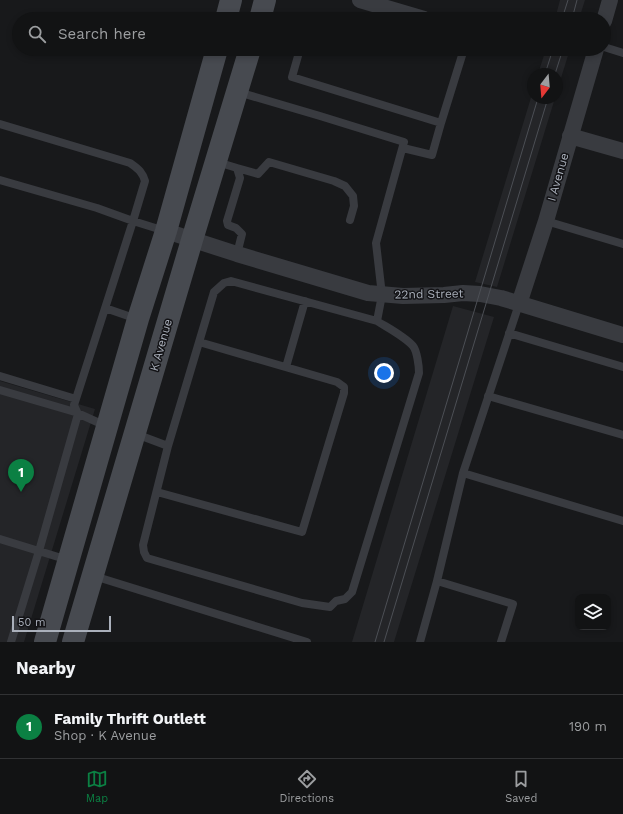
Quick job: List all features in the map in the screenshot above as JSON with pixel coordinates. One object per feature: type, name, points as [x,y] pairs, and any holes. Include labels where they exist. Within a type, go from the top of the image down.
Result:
[{"type":"main road","points":[[228,12],[231,0]]},
{"type":"main road","points":[[262,12],[265,0]]},
{"type":"main road","points":[[45,642],[138,320],[166,231],[215,56]]},
{"type":"main road","name":"K Avenue","points":[[73,642],[248,56]]},
{"type":"main road","points":[[107,427],[135,434]]},
{"type":"main road","points":[[68,560],[94,571]]},
{"type":"street","points":[[360,0],[400,12]]},
{"type":"street","points":[[607,12],[610,0]]},
{"type":"street","name":"I Avenue","points":[[519,304],[546,221],[594,56]]},
{"type":"street","points":[[570,136],[623,151]]},
{"type":"street","name":"22nd Street","points":[[166,231],[237,254],[368,292],[382,295],[403,296],[463,293],[480,294],[502,298],[623,335]]},
{"type":"lane","points":[[611,49],[623,53]]},
{"type":"lane","points":[[298,56],[292,77],[441,123]]},
{"type":"lane","points":[[403,148],[432,155],[462,56]]},
{"type":"lane","points":[[237,92],[404,142],[376,243],[382,295],[377,321]]},
{"type":"lane","points":[[0,124],[130,163],[143,174],[145,181],[74,405],[78,414],[39,551],[11,642]]},
{"type":"lane","points":[[216,162],[258,174],[269,162],[334,181],[345,186],[353,196],[354,206],[350,220]]},
{"type":"lane","points":[[237,168],[240,178],[227,221],[228,225],[236,228],[242,234],[237,254]]},
{"type":"lane","points":[[0,180],[98,208],[166,231]]},
{"type":"lane","points":[[546,221],[623,244]]},
{"type":"lane","points":[[231,281],[305,301],[377,321],[405,339],[414,347],[419,362],[419,373],[352,592],[344,599],[336,601],[330,607],[302,603],[147,558],[143,545],[168,446],[214,292],[224,283],[231,281]]},
{"type":"lane","points":[[286,367],[305,301]]},
{"type":"lane","points":[[420,642],[437,581],[463,473],[519,304]]},
{"type":"lane","points":[[105,308],[138,320]]},
{"type":"lane","points":[[509,333],[623,367]]},
{"type":"lane","points":[[157,492],[302,532],[344,393],[344,386],[337,382],[199,342]]},
{"type":"lane","points":[[0,376],[76,399]]},
{"type":"lane","points":[[0,390],[78,414],[107,427]]},
{"type":"lane","points":[[488,396],[623,435]]},
{"type":"lane","points":[[135,434],[168,446]]},
{"type":"lane","points":[[463,473],[623,521]]},
{"type":"lane","points":[[0,539],[68,560]]},
{"type":"lane","points":[[94,571],[307,642]]},
{"type":"lane","points":[[437,581],[513,604],[501,642]]},
{"type":"shaded area","points":[[560,0],[585,0],[581,12],[557,12]]},
{"type":"shaded area","points":[[544,56],[568,56],[563,72],[563,68],[540,68]]},
{"type":"shaded area","points":[[529,104],[553,104],[497,287],[475,282]]},
{"type":"shaded area","points":[[453,306],[494,317],[394,642],[352,642]]},
{"type":"shaded area","points":[[0,381],[95,409],[24,642],[0,642]]},
{"type":"tram line","points":[[564,12],[568,0]]},
{"type":"tram line","points":[[574,12],[577,0]]},
{"type":"tram line","points":[[547,68],[551,56]]},
{"type":"tram line","points":[[557,68],[561,56]]},
{"type":"tram line","points":[[375,642],[536,104]]},
{"type":"tram line","points":[[384,642],[546,104]]},
{"type":"place","name":"Family Thrift Outlett","points":[[21,492]]}]
